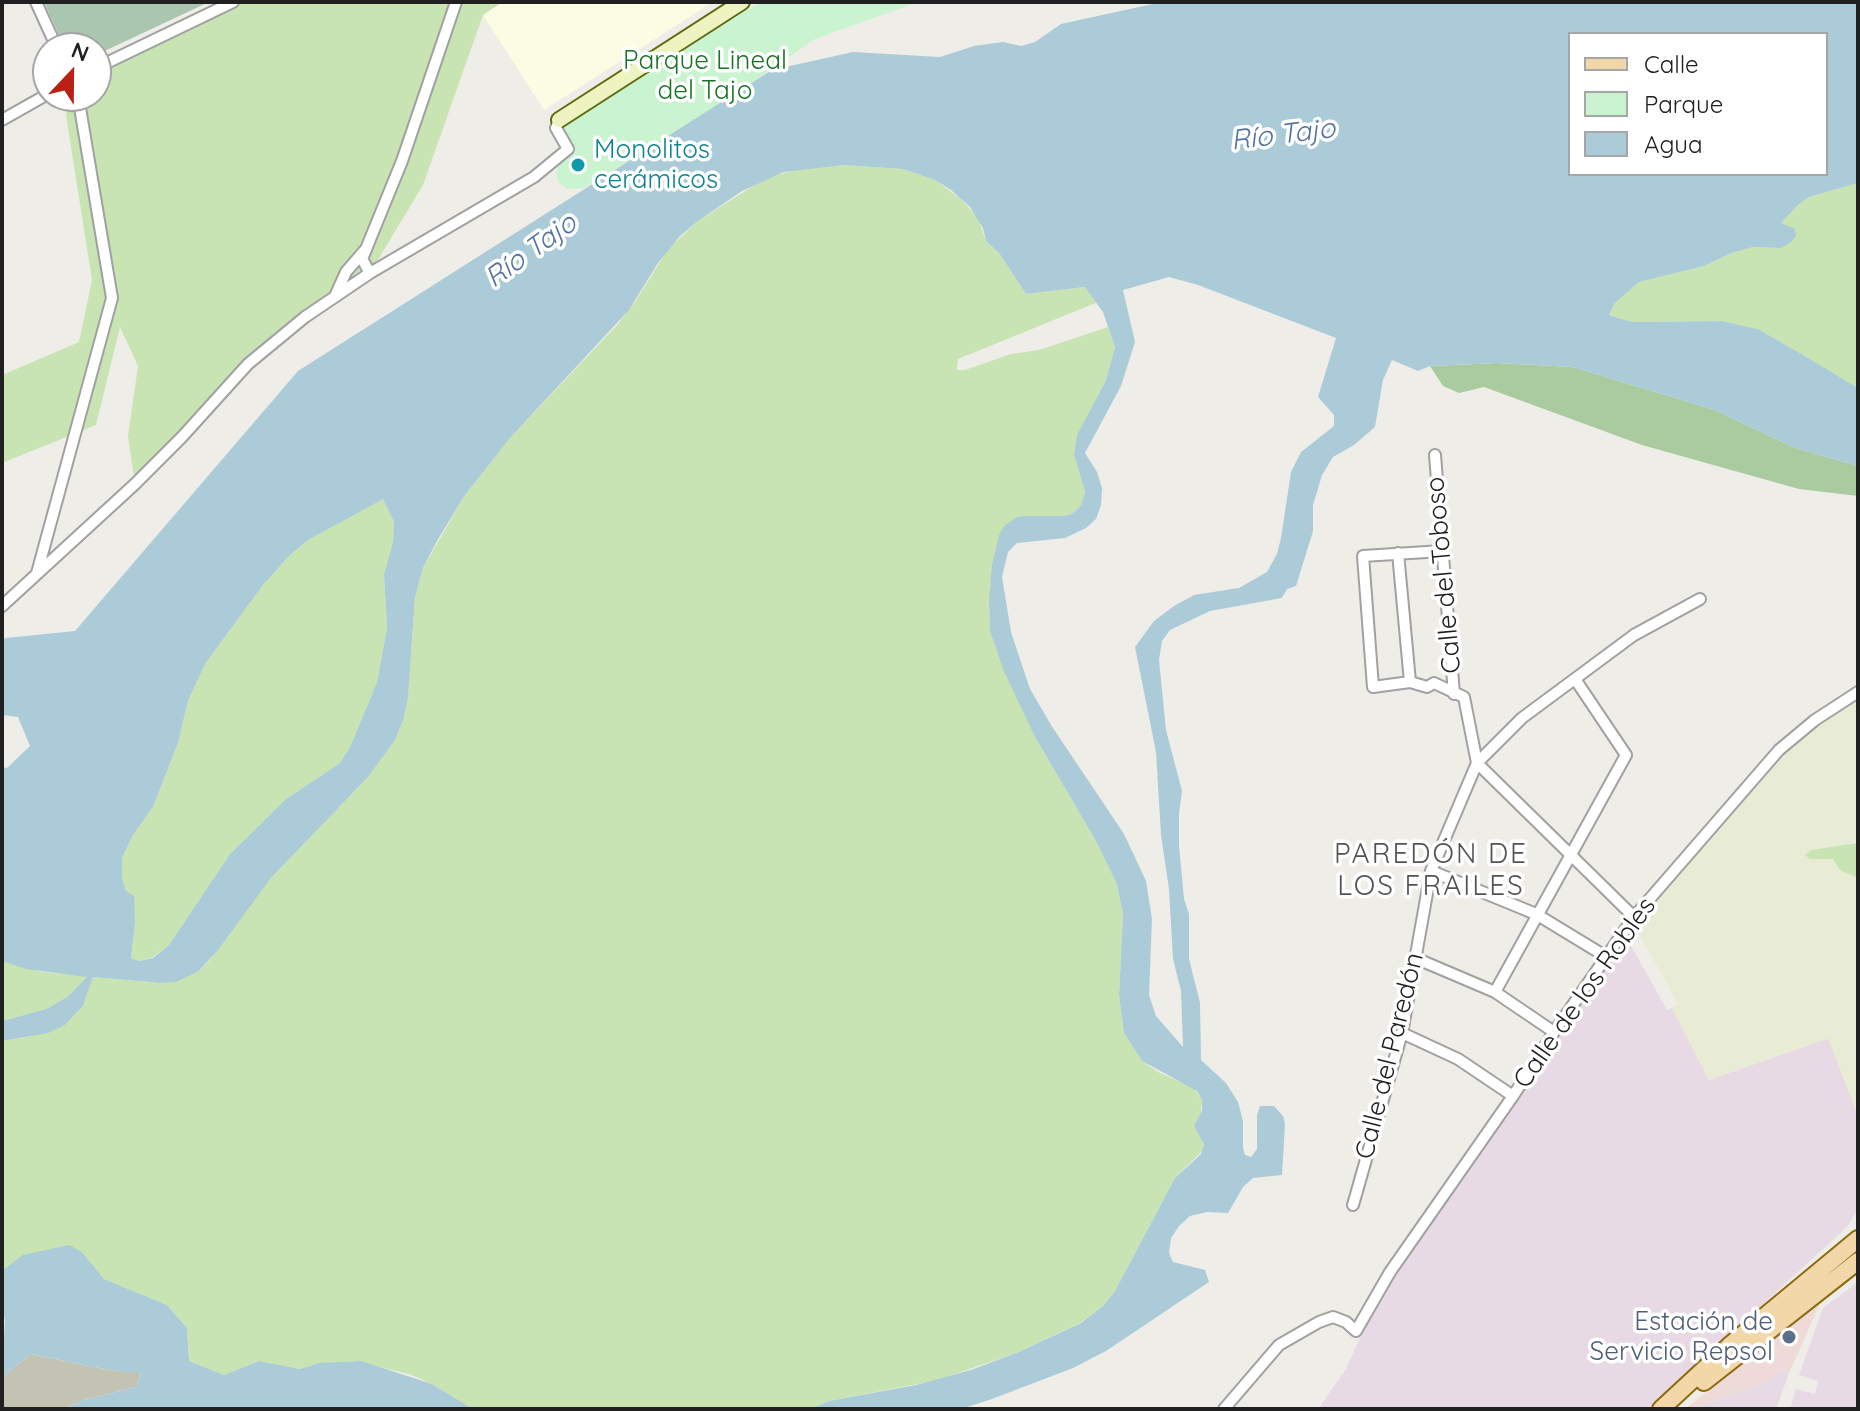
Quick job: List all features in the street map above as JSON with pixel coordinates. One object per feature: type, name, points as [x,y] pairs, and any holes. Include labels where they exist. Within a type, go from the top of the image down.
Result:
[{"type":"main road","points":[[1661,1409],[1751,1327],[1858,1239]]},
{"type":"main road","points":[[1667,1409],[1858,1261]]},
{"type":"street","points":[[36,2],[50,32]]},
{"type":"street","points":[[112,60],[233,2]]},
{"type":"street","points":[[370,273],[362,259],[402,161],[456,2]]},
{"type":"street","points":[[2,606],[164,456],[248,364],[336,295],[534,177],[568,149],[556,128],[559,120],[742,2]]},
{"type":"street","points":[[2,120],[32,103]]},
{"type":"street","points":[[37,574],[112,298],[81,112]]},
{"type":"street","points":[[336,295],[346,272],[368,246]]},
{"type":"street","name":"Calle del Toboso","points":[[1435,455],[1454,694]]},
{"type":"street","points":[[1442,551],[1363,556],[1373,687],[1410,682],[1427,687],[1434,683],[1464,697],[1477,763],[1634,917]]},
{"type":"street","points":[[1398,553],[1410,682]]},
{"type":"street","name":"Calle del Paredón","points":[[1353,1205],[1402,1033],[1431,871],[1477,763],[1522,718],[1634,635],[1700,599]]},
{"type":"street","points":[[1495,992],[1626,755],[1575,679]]},
{"type":"street","name":"Calle de los Robles","points":[[1224,1409],[1255,1369],[1279,1345],[1333,1317],[1346,1322],[1356,1331],[1390,1272],[1634,917],[1779,750],[1815,720],[1858,692]]},
{"type":"street","points":[[1431,871],[1536,914],[1605,956]]},
{"type":"street","points":[[1415,958],[1495,992],[1554,1032]]},
{"type":"street","points":[[1402,1033],[1458,1059],[1513,1096]]},
{"type":"shaded area","points":[[44,2],[209,2],[112,47],[112,32],[58,32]]},
{"type":"shaded area","points":[[503,2],[713,2],[544,110],[483,15]]},
{"type":"shaded area","points":[[1858,700],[1858,838],[1840,847],[1811,850],[1810,859],[1833,859],[1846,873],[1858,878],[1858,1116],[1828,1038],[1709,1080],[1672,1008],[1678,1004],[1636,928],[1636,922],[1785,754],[1826,719]]},
{"type":"shaded area","points":[[1626,937],[1667,1010],[1672,1008],[1709,1080],[1829,1038],[1858,1116],[1858,1209],[1847,1227],[1649,1409],[1318,1409],[1346,1369],[1375,1305]]},
{"type":"shaded area","points":[[1858,1282],[1858,1409],[1790,1409],[1796,1389],[1815,1394],[1818,1381],[1799,1375],[1823,1308]]},
{"type":"shaded area","name":"Estación de Servicio Repsol","points":[[1817,1303],[1819,1306],[1789,1373],[1782,1369],[1763,1383],[1685,1409]]},
{"type":"shaded area","points":[[31,1354],[114,1371],[141,1372],[136,1387],[84,1400],[63,1409],[2,1409],[2,1377]]},
{"type":"shaded area","points":[[1782,1369],[1789,1373],[1776,1409],[1692,1409],[1763,1383]]},
{"type":"green space","points":[[234,2],[502,2],[483,15],[423,185],[370,273],[248,364],[135,484],[128,436],[138,366],[120,327],[96,425],[2,463],[2,375],[79,342],[92,280],[66,115],[66,112],[112,112],[112,60]]},
{"type":"green space","name":"Parque Lineal del Tajo","points":[[760,2],[918,2],[815,39],[721,104],[584,188],[567,189],[559,183],[556,174],[561,156],[554,132]]},
{"type":"green space","points":[[844,165],[903,169],[935,180],[961,199],[978,218],[986,241],[999,253],[1026,294],[1085,287],[1098,302],[958,359],[957,370],[1011,354],[1039,350],[1108,327],[1115,347],[1106,380],[1077,436],[1074,455],[1085,492],[1081,505],[1072,514],[1064,516],[1017,517],[999,535],[992,564],[989,617],[995,647],[1035,737],[1097,843],[1117,885],[1123,914],[1119,995],[1124,1033],[1142,1061],[1194,1088],[1202,1100],[1201,1112],[1194,1126],[1203,1138],[1203,1150],[1175,1178],[1115,1291],[1103,1306],[1080,1323],[1021,1351],[938,1380],[829,1401],[810,1409],[473,1409],[409,1374],[354,1361],[319,1363],[300,1369],[259,1361],[224,1375],[189,1361],[187,1328],[167,1305],[104,1279],[82,1252],[3,1270],[2,1284],[2,1041],[65,1025],[83,1006],[93,977],[161,983],[199,971],[209,961],[271,878],[368,777],[398,733],[408,698],[415,597],[423,568],[465,495],[510,438],[617,325],[668,249],[698,221],[764,179],[801,168]]},
{"type":"green space","points":[[1858,183],[1858,388],[1758,329],[1722,321],[1632,322],[1609,315],[1615,303],[1639,282],[1704,266],[1753,247],[1781,248],[1780,224],[1798,205],[1809,197]]},
{"type":"green space","points":[[1497,363],[1573,367],[1715,410],[1795,448],[1858,466],[1858,496],[1799,489],[1642,445],[1484,387],[1459,393],[1443,386],[1430,366]]},
{"type":"green space","points":[[383,498],[394,522],[393,542],[384,574],[387,628],[377,682],[350,747],[340,763],[286,799],[230,854],[169,945],[153,957],[139,961],[131,958],[135,924],[122,878],[122,858],[133,835],[153,807],[178,743],[188,701],[205,664],[263,585],[290,555],[308,540]]},
{"type":"green space","points":[[1858,843],[1858,878],[1840,870],[1833,859],[1810,859],[1805,855],[1811,850]]},
{"type":"green space","points":[[2,961],[43,972],[88,976],[67,997],[46,1009],[2,1021]]},
{"type":"water","name":"Río Tajo","points":[[1162,2],[1858,2],[1858,183],[1809,197],[1798,205],[1781,223],[1795,229],[1796,236],[1781,248],[1753,247],[1704,266],[1639,282],[1615,303],[1609,315],[1632,322],[1722,321],[1758,329],[1858,388],[1858,466],[1795,448],[1715,410],[1573,367],[1497,363],[1430,366],[1418,371],[1392,360],[1383,380],[1375,427],[1354,445],[1333,457],[1322,475],[1313,505],[1313,531],[1296,586],[1287,589],[1282,598],[1210,611],[1170,630],[1162,641],[1159,660],[1166,730],[1182,791],[1179,846],[1184,899],[1189,914],[1189,959],[1200,1003],[1201,1060],[1226,1083],[1238,1102],[1243,1121],[1245,1155],[1251,1157],[1257,1149],[1260,1106],[1274,1106],[1283,1116],[1285,1124],[1282,1175],[1253,1178],[1243,1187],[1228,1213],[1207,1212],[1190,1216],[1171,1238],[1169,1253],[1173,1262],[1205,1270],[1209,1282],[1106,1351],[1073,1368],[961,1409],[810,1409],[829,1401],[916,1385],[971,1370],[1081,1323],[1103,1306],[1115,1291],[1175,1178],[1201,1154],[1204,1144],[1194,1126],[1202,1110],[1202,1100],[1197,1091],[1142,1061],[1124,1033],[1119,995],[1123,914],[1117,885],[1097,843],[1035,737],[1003,669],[990,631],[992,564],[1004,526],[1017,517],[1072,514],[1081,505],[1085,492],[1074,455],[1077,435],[1106,380],[1115,347],[1103,312],[1085,287],[1026,294],[999,253],[986,241],[983,228],[970,207],[935,180],[903,169],[844,165],[784,172],[742,191],[680,236],[658,263],[629,310],[510,438],[465,495],[437,541],[423,568],[415,597],[408,698],[403,720],[395,740],[368,777],[271,878],[199,971],[176,982],[161,983],[93,977],[83,1006],[65,1025],[48,1033],[2,1041],[2,1021],[46,1009],[67,997],[87,977],[26,969],[2,961],[2,767],[7,768],[30,746],[18,717],[2,715],[2,641],[6,638],[75,631],[298,371],[772,70],[853,52],[940,57],[974,46],[1003,42],[1021,46],[1035,42],[1061,24]],"holes":[[[1169,277],[1198,285],[1336,338],[1318,397],[1334,415],[1334,426],[1301,452],[1291,472],[1281,538],[1267,572],[1239,588],[1194,595],[1174,606],[1154,621],[1135,647],[1156,752],[1173,959],[1181,991],[1183,1047],[1156,1016],[1149,995],[1152,919],[1146,881],[1124,834],[1030,689],[1011,632],[1002,577],[1008,552],[1017,543],[1065,538],[1086,528],[1096,519],[1102,488],[1097,472],[1085,453],[1121,386],[1135,342],[1123,290]],[[383,499],[394,522],[393,542],[384,574],[387,628],[377,682],[350,747],[340,763],[286,799],[230,854],[169,945],[153,958],[139,961],[131,958],[134,896],[126,891],[122,878],[122,858],[133,835],[153,807],[178,743],[188,701],[205,664],[263,585],[290,555],[308,540]]]},
{"type":"water","points":[[69,1245],[82,1252],[104,1279],[167,1305],[187,1328],[189,1361],[224,1375],[259,1361],[300,1369],[319,1363],[361,1361],[432,1384],[473,1409],[63,1409],[84,1400],[136,1387],[141,1373],[114,1371],[31,1354],[2,1377],[5,1321],[3,1270],[23,1255]]},
{"type":"place","name":"Monolitos cerámicos","points":[[578,165]]},
{"type":"place","name":"Estación de Servicio Repsol","points":[[1789,1337]]},
{"type":"district","name":"PAREDÓN DE LOS FRAILES","points":[[1431,871]]}]
